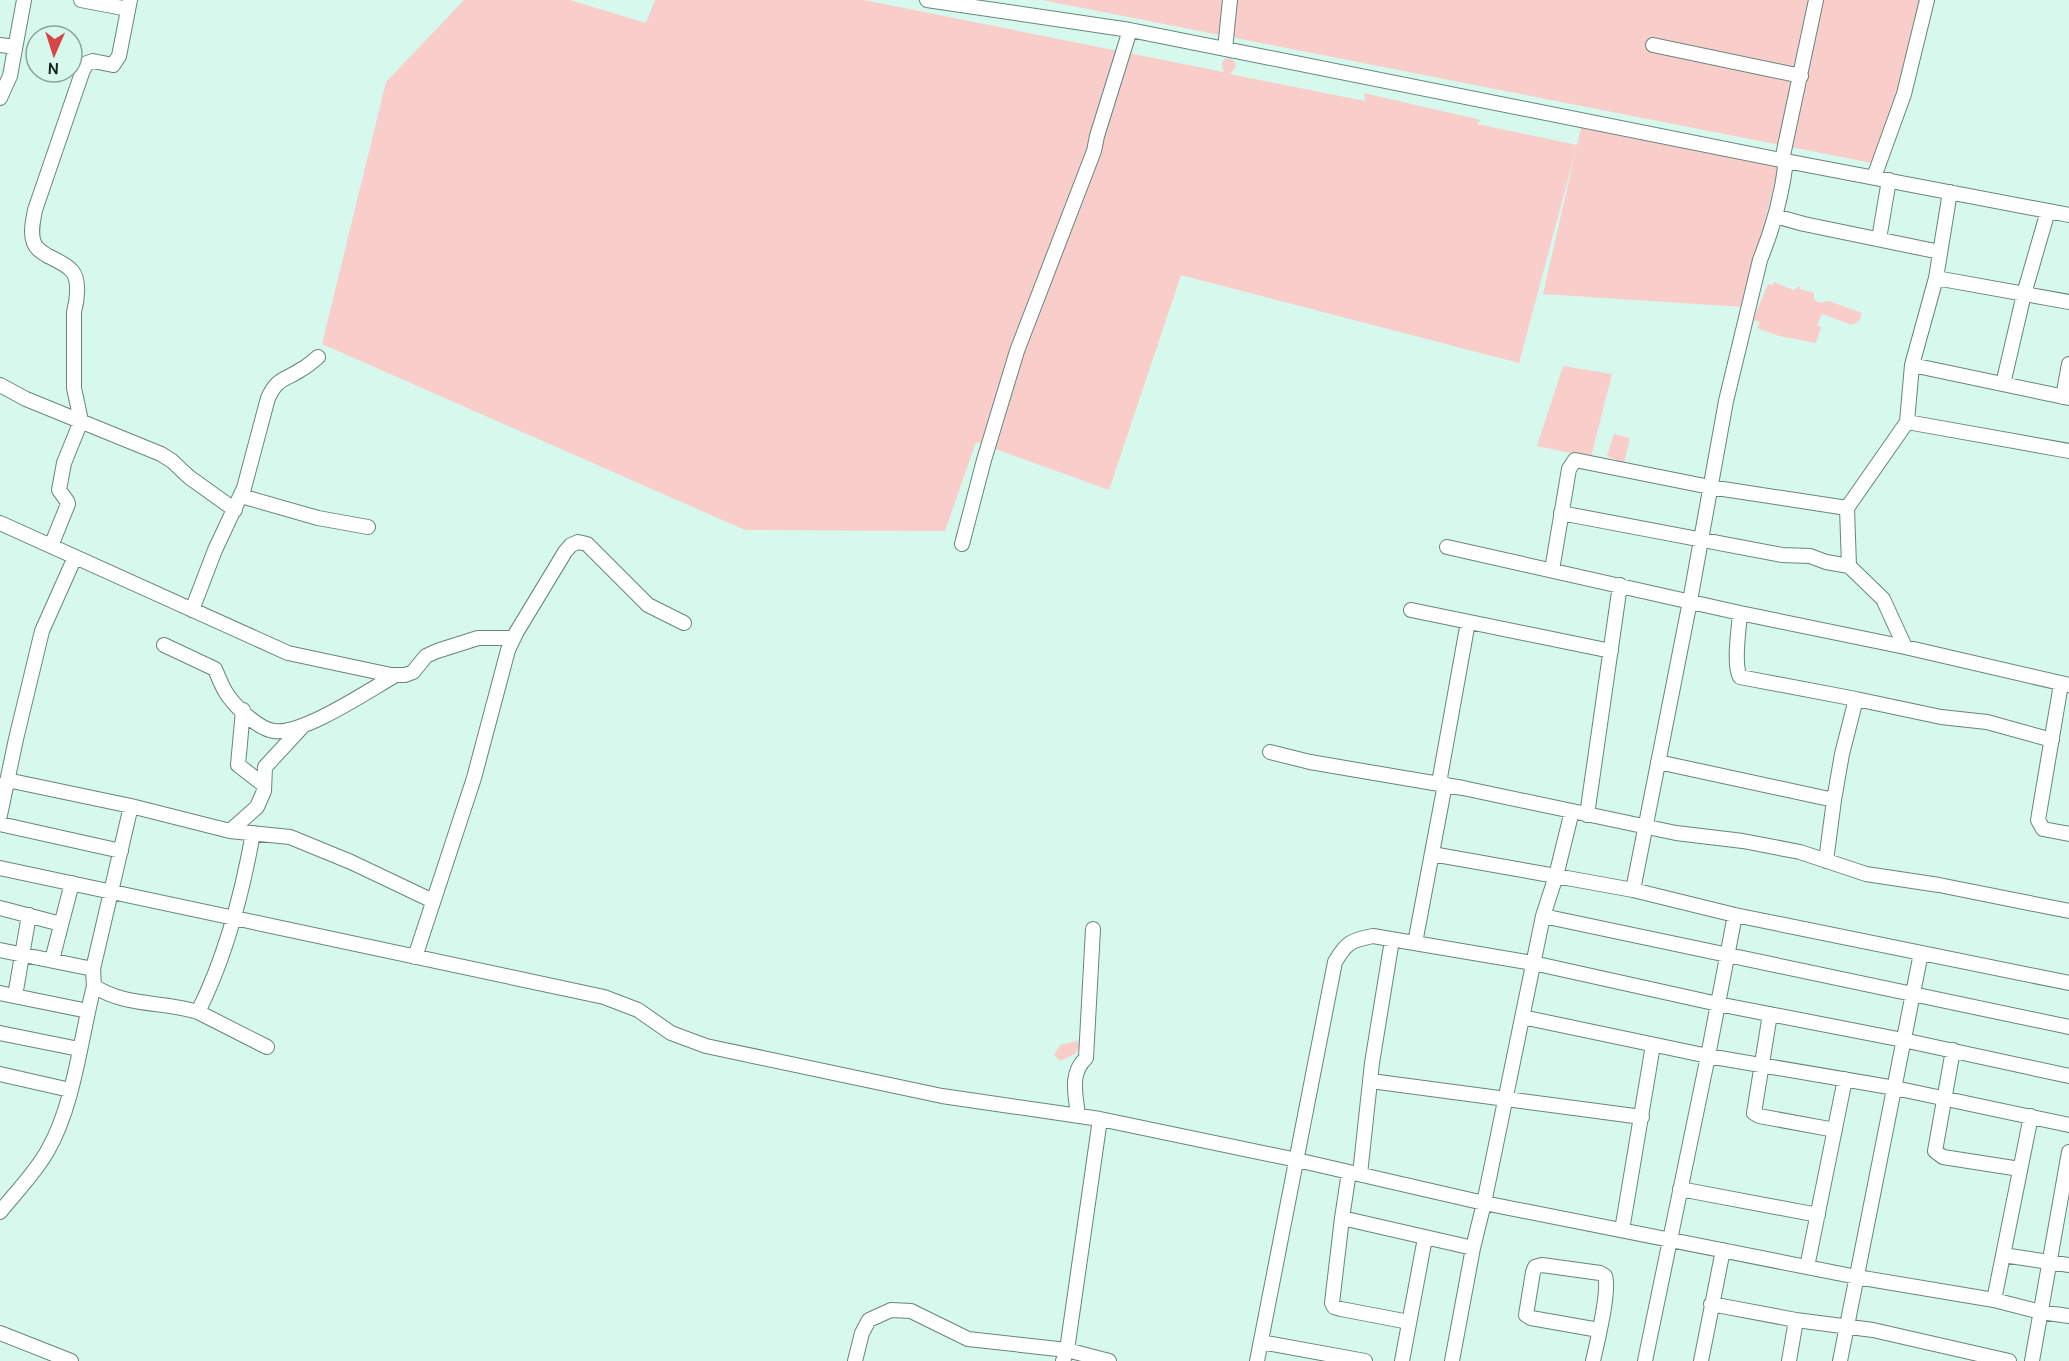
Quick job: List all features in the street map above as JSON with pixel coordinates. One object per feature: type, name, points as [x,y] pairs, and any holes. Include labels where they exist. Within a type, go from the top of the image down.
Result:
[{"type":"street","points":[[0,98],[10,75],[24,0]]},
{"type":"street","points":[[51,546],[68,504],[58,490],[60,478],[81,421],[74,388],[74,312],[77,302],[75,277],[72,270],[39,251],[34,243],[33,221],[83,70],[87,63],[93,61],[112,65],[119,56],[129,4],[81,0]]},
{"type":"street","points":[[927,0],[1130,30],[1784,161],[2069,215]]},
{"type":"street","points":[[1225,49],[1230,0]]},
{"type":"street","points":[[1633,890],[1736,357],[1760,260],[1783,186],[1784,161],[1815,0]]},
{"type":"street","points":[[1874,177],[1904,94],[1927,0]]},
{"type":"street","points":[[962,544],[984,460],[1017,351],[1094,152],[1130,30]]},
{"type":"street","points":[[0,45],[15,47]]},
{"type":"street","points":[[1653,45],[1801,76]]},
{"type":"street","points":[[1879,239],[1889,180]]},
{"type":"street","points":[[1849,566],[1847,508],[1907,422],[1912,366],[1936,278],[1950,192]]},
{"type":"street","points":[[2003,384],[2024,294],[2048,211]]},
{"type":"street","points":[[1775,216],[1940,252]]},
{"type":"street","points":[[1936,278],[2069,302]]},
{"type":"street","points":[[192,610],[215,550],[241,496],[268,398],[278,382],[318,357]]},
{"type":"street","points":[[1912,366],[2066,398],[2069,364]]},
{"type":"street","points":[[0,385],[26,399],[160,454],[235,510]]},
{"type":"street","points":[[1907,422],[2069,451]]},
{"type":"street","points":[[1552,570],[1569,469],[1571,464],[1579,460],[1710,487],[1847,508]]},
{"type":"street","points":[[241,496],[318,518],[368,527]]},
{"type":"street","points":[[1561,513],[1782,555],[1810,556],[1826,562],[1849,566],[1882,599],[1905,647]]},
{"type":"street","points":[[0,523],[288,653],[405,675],[413,672],[426,656],[478,638],[514,638]]},
{"type":"street","points":[[415,957],[474,778],[504,663],[514,638],[565,552],[571,545],[578,542],[587,544],[648,605],[684,622]]},
{"type":"street","points":[[1447,547],[1740,613],[1905,647],[2065,685],[2052,740],[2038,820],[2043,829],[2069,834]]},
{"type":"street","points":[[0,815],[42,630],[75,557]]},
{"type":"street","points":[[1587,815],[1620,585]]},
{"type":"street","points":[[1411,610],[1611,651]]},
{"type":"street","points":[[1740,613],[1737,662],[1737,672],[1740,677],[1941,717],[1987,722],[2052,740]]},
{"type":"street","points":[[1415,943],[1432,854],[1468,622]]},
{"type":"street","points":[[164,645],[215,669],[225,692],[257,725],[275,731],[302,727]]},
{"type":"street","points":[[230,831],[257,807],[264,785],[266,768],[302,727],[396,675]]},
{"type":"street","points":[[1826,861],[1842,754],[1856,699]]},
{"type":"street","points":[[243,711],[238,765],[264,785]]},
{"type":"street","points":[[1269,752],[1310,762],[1442,784],[1676,833],[1743,841],[1800,852],[1887,879],[1939,885],[2069,911]]},
{"type":"street","points":[[1658,762],[1834,800]]},
{"type":"street","points":[[7,780],[131,806],[230,831],[290,837],[359,865],[433,901]]},
{"type":"street","points":[[0,1212],[48,1151],[58,1129],[70,1090],[94,986],[93,969],[131,806]]},
{"type":"street","points":[[1452,1361],[1473,1248],[1543,916],[1556,876],[1572,811]]},
{"type":"street","points":[[0,824],[121,851]]},
{"type":"street","points":[[198,1012],[211,987],[234,918],[253,833]]},
{"type":"street","points":[[1432,854],[1633,890],[1735,915],[2069,983]]},
{"type":"street","points":[[0,868],[604,997],[638,1010],[671,1033],[706,1046],[942,1096],[1100,1119],[1297,1160],[1484,1203],[1857,1277],[1994,1300],[2041,1312],[2069,1316]]},
{"type":"street","points":[[52,960],[72,883]]},
{"type":"street","points":[[0,908],[61,924]]},
{"type":"street","points":[[15,996],[29,915]]},
{"type":"street","points":[[1645,1361],[1735,915]]},
{"type":"street","points":[[1543,916],[2069,1027]]},
{"type":"street","points":[[1078,1116],[1075,1076],[1077,1066],[1086,1058],[1093,929]]},
{"type":"street","points":[[1257,1361],[1335,962],[1343,947],[1356,939],[1373,936],[1533,963],[1718,1004],[1953,1050],[2069,1076]]},
{"type":"street","points":[[1392,939],[1355,1173],[1342,1218],[1333,1295],[1335,1307],[1409,1322]]},
{"type":"street","points":[[0,950],[93,969]]},
{"type":"street","points":[[1840,1361],[1921,953]]},
{"type":"street","points":[[94,986],[131,1001],[178,1006],[198,1012],[267,1047]]},
{"type":"street","points":[[0,993],[87,1011]]},
{"type":"street","points":[[1770,1014],[1754,1109],[1756,1115],[1835,1130]]},
{"type":"street","points":[[1522,1017],[1708,1056],[1895,1088],[2069,1125]]},
{"type":"street","points":[[0,1033],[79,1049]]},
{"type":"street","points":[[1622,1230],[1653,1045]]},
{"type":"street","points":[[1953,1050],[1935,1147],[1937,1154],[1943,1157],[2020,1169]]},
{"type":"street","points":[[0,1074],[70,1090]]},
{"type":"street","points":[[1807,1267],[1845,1079]]},
{"type":"street","points":[[1371,1081],[1642,1117]]},
{"type":"street","points":[[1994,1300],[2031,1116]]},
{"type":"street","points":[[1065,1355],[1100,1119]]},
{"type":"street","points":[[2032,1361],[2069,1152]]},
{"type":"street","points":[[1680,1189],[1818,1215]]},
{"type":"street","points":[[1342,1218],[1473,1248]]},
{"type":"street","points":[[1402,1361],[1425,1238]]},
{"type":"street","points":[[1701,1361],[1722,1250]]},
{"type":"street","points":[[2003,1256],[2069,1265]]},
{"type":"street","points":[[1593,1361],[1599,1330],[1607,1282],[1605,1276],[1599,1273],[1542,1265],[1535,1267],[1526,1315],[1531,1318],[1599,1330]]},
{"type":"street","points":[[1711,1304],[1796,1320],[1847,1325],[2009,1361]]},
{"type":"street","points":[[855,1361],[862,1333],[869,1320],[891,1310],[911,1311],[968,1338],[1109,1361]]},
{"type":"street","points":[[1789,1361],[1796,1320]]},
{"type":"street","points":[[0,1333],[71,1361]]},
{"type":"street","points":[[1261,1342],[1365,1361]]},
{"type":"shaded area","points":[[464,0],[570,0],[646,23],[655,0],[864,0],[1224,72],[1223,62],[1228,58],[1235,62],[1236,67],[1230,74],[1365,101],[1364,93],[1481,120],[1477,124],[1577,145],[1583,119],[1779,166],[1743,307],[1543,294],[1576,149],[1519,363],[1181,275],[1109,490],[976,442],[945,531],[745,530],[322,344],[386,82]]},
{"type":"shaded area","points":[[1042,0],[1930,0],[1877,164]]},
{"type":"shaded area","points":[[1774,282],[1793,290],[1800,286],[1800,289],[1814,293],[1814,299],[1819,303],[1829,301],[1862,313],[1859,321],[1852,325],[1822,314],[1817,325],[1821,327],[1816,343],[1779,336],[1757,328],[1760,322],[1753,320],[1768,284],[1773,285]]},
{"type":"shaded area","points":[[1563,366],[1612,374],[1591,457],[1537,446]]},
{"type":"shaded area","points":[[1614,434],[1630,438],[1624,463],[1607,456]]},
{"type":"shaded area","points":[[1077,1041],[1080,1046],[1075,1054],[1060,1061],[1054,1055],[1060,1045]]}]
